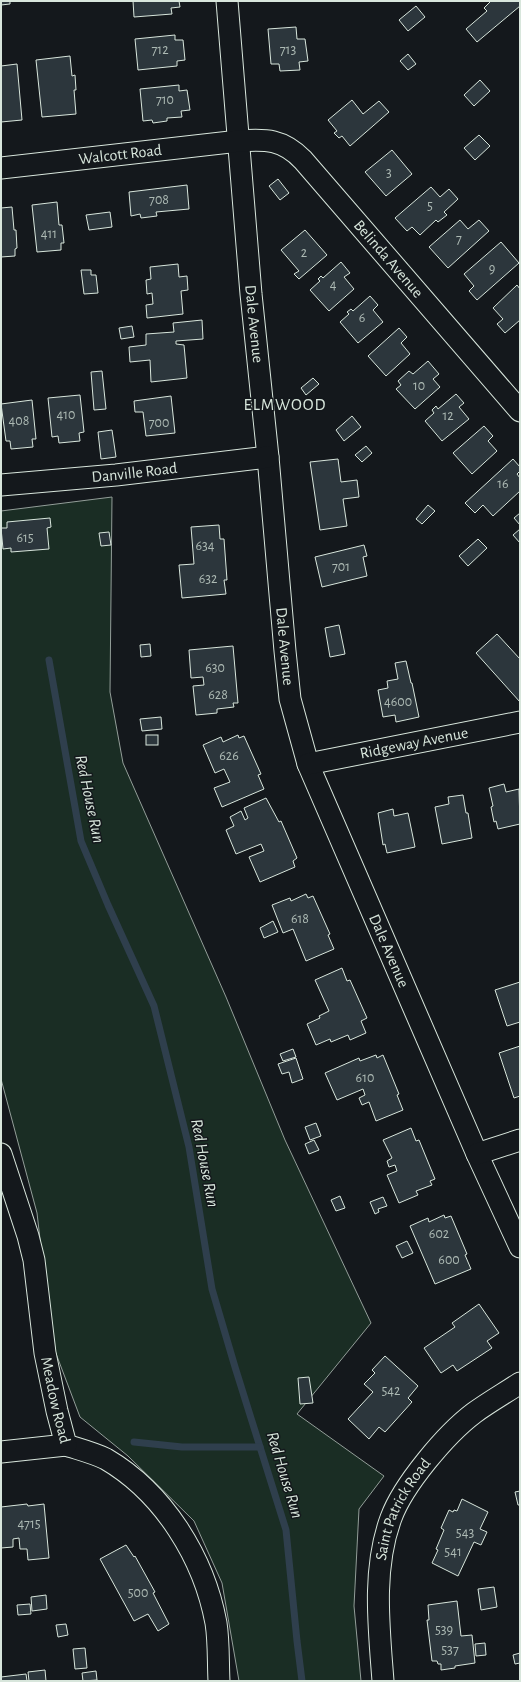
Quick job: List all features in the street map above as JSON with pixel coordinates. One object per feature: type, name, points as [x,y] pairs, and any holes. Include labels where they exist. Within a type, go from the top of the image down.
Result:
[{"type":"street","name":"Dale Avenue","points":[[227,1],[251,294],[268,456],[284,651],[290,692],[308,764],[520,1247]]},
{"type":"street","name":"Walcott Road","points":[[1,168],[239,141]]},
{"type":"street","name":"Belinda Avenue","points":[[239,141],[269,141],[286,145],[294,150],[520,411]]},
{"type":"street","name":"Danville Road","points":[[1,485],[116,475],[268,456]]},
{"type":"street","name":"Ridgeway Avenue","points":[[308,764],[520,722]]},
{"type":"street","points":[[478,1154],[520,1140]]},
{"type":"street","name":"Meadow Road","points":[[1,1154],[28,1236],[34,1260],[45,1353],[57,1411],[66,1444],[105,1459],[126,1474],[150,1495],[182,1533],[200,1570],[216,1624],[219,1681]]},
{"type":"street","name":"Saint Patrick Road","points":[[383,1681],[378,1595],[385,1538],[392,1517],[416,1475],[450,1434],[473,1414],[520,1383]]},
{"type":"street","points":[[1,1452],[66,1444]]},
{"type":"green space","points":[[112,497],[110,692],[123,763],[226,997],[285,1140],[371,1323],[297,1414],[384,1476],[359,1509],[354,1606],[361,1681],[239,1681],[222,1583],[194,1521],[128,1456],[80,1417],[52,1343],[37,1213],[1,1079],[1,511]]},
{"type":"building","points":[[1,1],[10,1],[10,4],[1,5]]},
{"type":"building","points":[[133,1],[179,1],[180,7],[171,8],[172,14],[134,17]]},
{"type":"building","points":[[491,1],[520,1],[520,6],[477,42],[466,29],[487,11],[484,8]]},
{"type":"building","points":[[416,6],[425,17],[408,31],[399,20]]},
{"type":"building","points":[[296,27],[297,39],[305,39],[308,61],[299,62],[300,70],[280,71],[279,64],[271,64],[268,29]]},
{"type":"building","points":[[175,35],[175,40],[183,40],[185,60],[177,61],[177,66],[138,70],[135,39]]},
{"type":"building","points":[[408,54],[416,64],[408,70],[400,61]]},
{"type":"building","points":[[70,56],[72,76],[75,75],[76,90],[74,90],[76,114],[42,117],[36,60]]},
{"type":"building","points":[[17,64],[22,120],[1,122],[1,66]]},
{"type":"building","points":[[480,80],[490,91],[474,106],[464,95]]},
{"type":"building","points":[[179,85],[179,91],[187,90],[190,110],[181,111],[182,117],[167,118],[167,121],[153,123],[152,120],[143,121],[140,89]]},
{"type":"building","points":[[352,100],[363,114],[379,101],[389,112],[350,146],[342,136],[339,138],[334,133],[337,131],[328,120]]},
{"type":"building","points":[[479,135],[490,146],[475,160],[464,148]]},
{"type":"building","points":[[392,150],[412,174],[386,196],[365,172]]},
{"type":"building","points":[[278,179],[289,193],[280,200],[269,186]]},
{"type":"building","points":[[187,185],[189,209],[156,212],[157,216],[141,218],[140,214],[131,216],[129,192]]},
{"type":"building","points":[[431,187],[440,197],[449,189],[458,199],[444,212],[447,215],[438,222],[436,220],[420,235],[412,227],[407,231],[395,218]]},
{"type":"building","points":[[57,202],[59,225],[62,225],[64,243],[61,243],[61,250],[37,252],[32,205]]},
{"type":"building","points":[[12,207],[17,248],[15,249],[15,256],[1,257],[1,208]]},
{"type":"building","points":[[110,212],[112,227],[89,230],[86,215]]},
{"type":"building","points":[[460,220],[468,229],[479,220],[489,231],[448,268],[429,247]]},
{"type":"building","points":[[305,230],[327,255],[299,279],[294,274],[299,271],[281,250]]},
{"type":"building","points":[[501,242],[519,263],[477,300],[469,291],[474,286],[464,274]]},
{"type":"building","points":[[341,262],[350,273],[344,277],[354,289],[329,311],[310,290],[320,281],[318,279],[321,276],[323,278]]},
{"type":"building","points":[[178,264],[179,277],[187,276],[188,290],[181,291],[183,314],[147,318],[146,305],[153,304],[152,293],[147,294],[146,280],[151,279],[150,267]]},
{"type":"building","points":[[81,270],[91,270],[91,275],[96,275],[98,293],[84,294]]},
{"type":"building","points":[[517,285],[520,289],[520,320],[505,333],[497,324],[503,319],[493,308]]},
{"type":"building","points":[[370,296],[378,305],[373,310],[383,322],[358,343],[340,322],[349,314],[347,312],[351,309],[353,311]]},
{"type":"building","points":[[202,320],[203,339],[176,341],[176,344],[184,345],[187,378],[151,382],[150,360],[130,362],[129,347],[146,345],[146,334],[174,332],[173,323]]},
{"type":"building","points":[[132,326],[134,337],[121,339],[119,328]]},
{"type":"building","points":[[399,328],[407,337],[401,343],[410,354],[386,376],[368,356]]},
{"type":"building","points":[[428,361],[439,374],[433,379],[440,387],[415,409],[396,389],[401,385],[398,381],[409,371],[413,374]]},
{"type":"building","points":[[102,371],[106,409],[94,410],[91,372]]},
{"type":"building","points":[[313,378],[319,384],[306,395],[301,388]]},
{"type":"building","points":[[456,394],[464,403],[459,407],[469,419],[442,441],[425,421],[434,413],[432,410],[436,406],[438,409]]},
{"type":"building","points":[[80,395],[84,432],[79,433],[80,441],[59,443],[58,436],[52,437],[48,398]]},
{"type":"building","points":[[171,396],[175,433],[146,436],[143,412],[135,412],[134,401]]},
{"type":"building","points":[[32,400],[36,439],[32,439],[33,447],[11,449],[10,441],[6,441],[1,404]]},
{"type":"building","points":[[352,416],[361,427],[344,441],[336,430]]},
{"type":"building","points":[[484,426],[493,436],[488,441],[497,451],[472,474],[453,453]]},
{"type":"building","points":[[112,430],[116,457],[101,459],[98,432]]},
{"type":"building","points":[[366,446],[372,453],[362,462],[355,455]]},
{"type":"building","points":[[338,459],[341,482],[357,480],[359,497],[343,499],[347,526],[320,530],[310,462]]},
{"type":"building","points":[[513,459],[520,467],[520,471],[517,474],[520,478],[520,491],[493,516],[483,505],[475,513],[465,503]]},
{"type":"building","points":[[428,505],[435,511],[422,524],[416,519]]},
{"type":"building","points":[[520,513],[520,525],[514,518]]},
{"type":"building","points":[[50,518],[51,527],[47,528],[49,549],[11,552],[11,548],[3,549],[1,528],[7,528],[7,522]]},
{"type":"building","points":[[219,525],[220,539],[224,539],[227,580],[224,580],[226,594],[182,598],[179,565],[194,564],[191,527]]},
{"type":"building","points":[[520,529],[520,543],[513,535]]},
{"type":"building","points":[[109,532],[111,545],[101,546],[99,533]]},
{"type":"building","points":[[478,539],[487,548],[468,566],[459,556]]},
{"type":"building","points":[[364,545],[367,556],[363,557],[367,576],[322,587],[315,557]]},
{"type":"building","points":[[339,625],[345,654],[330,657],[325,628]]},
{"type":"building","points":[[497,634],[520,659],[520,702],[476,653]]},
{"type":"building","points":[[150,644],[151,656],[141,657],[140,645]]},
{"type":"building","points":[[233,646],[238,703],[233,703],[234,707],[217,709],[217,713],[196,715],[193,686],[204,685],[203,677],[191,678],[189,650]]},
{"type":"building","points":[[406,661],[419,717],[396,722],[395,715],[383,717],[378,690],[388,688],[387,681],[398,679],[395,663]]},
{"type":"building","points":[[161,717],[162,729],[142,731],[140,719]]},
{"type":"building","points":[[146,735],[158,735],[158,745],[146,745]]},
{"type":"building","points":[[238,735],[239,738],[244,736],[261,774],[258,775],[264,789],[222,807],[214,788],[230,782],[224,769],[215,773],[203,745],[221,737],[223,742]]},
{"type":"building","points":[[504,784],[506,792],[519,789],[520,824],[498,829],[496,821],[494,822],[491,807],[493,806],[489,788]]},
{"type":"building","points":[[463,795],[466,813],[468,813],[472,838],[442,844],[435,807],[449,804],[448,797]]},
{"type":"building","points":[[266,798],[279,822],[281,821],[297,858],[293,861],[295,867],[260,882],[249,857],[264,851],[261,844],[236,854],[226,830],[234,826],[230,817],[241,811],[245,820],[248,818],[244,808]]},
{"type":"building","points":[[393,809],[394,816],[408,813],[415,847],[387,853],[385,844],[383,845],[378,813]]},
{"type":"building","points":[[306,894],[308,898],[313,896],[330,934],[328,935],[334,949],[306,961],[293,929],[283,933],[272,905],[290,898],[291,901]]},
{"type":"building","points":[[273,921],[278,932],[264,938],[260,928]]},
{"type":"building","points":[[342,968],[347,981],[350,980],[367,1018],[361,1021],[366,1033],[350,1040],[348,1035],[331,1042],[330,1039],[316,1045],[307,1024],[320,1018],[319,1016],[329,1011],[315,980]]},
{"type":"building","points":[[520,982],[520,1022],[507,1026],[495,990]]},
{"type":"building","points":[[520,1046],[520,1096],[514,1098],[499,1053]]},
{"type":"building","points":[[293,1049],[296,1057],[283,1061],[280,1054]]},
{"type":"building","points":[[376,1055],[377,1058],[383,1055],[399,1094],[397,1095],[403,1110],[376,1121],[369,1102],[362,1105],[359,1098],[365,1095],[363,1089],[337,1100],[325,1073],[359,1058],[360,1061]]},
{"type":"building","points":[[296,1058],[303,1079],[292,1083],[289,1072],[282,1074],[278,1064]]},
{"type":"building","points":[[316,1123],[321,1136],[310,1140],[305,1127]]},
{"type":"building","points":[[411,1128],[416,1141],[419,1140],[435,1179],[430,1181],[432,1185],[416,1191],[418,1195],[399,1203],[387,1175],[397,1171],[395,1165],[389,1167],[387,1161],[392,1158],[383,1140]]},
{"type":"building","points":[[314,1140],[319,1150],[309,1154],[305,1144]]},
{"type":"building","points":[[340,1196],[345,1208],[336,1211],[331,1200]]},
{"type":"building","points":[[383,1197],[387,1206],[378,1209],[379,1212],[375,1214],[370,1202]]},
{"type":"building","points":[[444,1215],[445,1218],[451,1216],[467,1254],[465,1255],[471,1269],[435,1284],[410,1226],[428,1218],[429,1222]]},
{"type":"building","points":[[407,1241],[413,1253],[402,1258],[396,1246]]},
{"type":"building","points":[[479,1304],[499,1333],[487,1341],[492,1348],[457,1371],[453,1365],[441,1373],[424,1348],[455,1327],[452,1323]]},
{"type":"building","points":[[385,1356],[418,1386],[408,1398],[412,1402],[385,1432],[379,1427],[369,1439],[348,1419],[373,1392],[364,1384],[375,1373],[372,1370]]},
{"type":"building","points":[[309,1377],[313,1403],[300,1404],[298,1378]]},
{"type":"building","points":[[520,1491],[520,1505],[518,1505],[515,1492]]},
{"type":"building","points":[[462,1499],[488,1512],[480,1529],[487,1532],[481,1545],[474,1542],[458,1576],[432,1563],[444,1530],[441,1528],[449,1510],[453,1512],[454,1510],[457,1511]]},
{"type":"building","points":[[27,1504],[28,1506],[44,1504],[49,1558],[28,1560],[27,1549],[20,1549],[19,1538],[13,1539],[13,1547],[1,1548],[1,1507]]},
{"type":"building","points":[[126,1545],[134,1557],[135,1556],[155,1592],[153,1593],[169,1624],[158,1631],[148,1614],[134,1621],[100,1559]]},
{"type":"building","points":[[494,1587],[497,1607],[481,1610],[478,1589]]},
{"type":"building","points":[[46,1595],[47,1609],[32,1611],[31,1597]]},
{"type":"building","points":[[457,1601],[461,1636],[472,1635],[475,1663],[441,1670],[441,1664],[438,1664],[437,1661],[432,1661],[427,1620],[429,1620],[428,1605]]},
{"type":"building","points":[[30,1604],[31,1614],[18,1615],[17,1605]]},
{"type":"building","points":[[66,1624],[68,1635],[58,1637],[56,1625]]},
{"type":"building","points":[[485,1643],[486,1655],[476,1656],[475,1644]]},
{"type":"building","points":[[85,1648],[87,1668],[75,1669],[73,1649]]},
{"type":"building","points":[[520,1653],[520,1663],[515,1664],[513,1655]]},
{"type":"building","points":[[45,1670],[46,1681],[29,1681],[28,1672]]},
{"type":"building","points":[[96,1671],[97,1680],[83,1681],[82,1673]]},
{"type":"building","points":[[26,1674],[27,1681],[1,1681],[1,1677]]},
{"type":"waterway","name":"Red House Run","points":[[49,660],[81,841],[108,905],[154,1006],[189,1147],[212,1289],[286,1530],[302,1681]]},
{"type":"waterway","points":[[134,1442],[182,1447],[260,1447]]},
{"type":"district","name":"ELMWOOD","points":[[285,404]]}]
